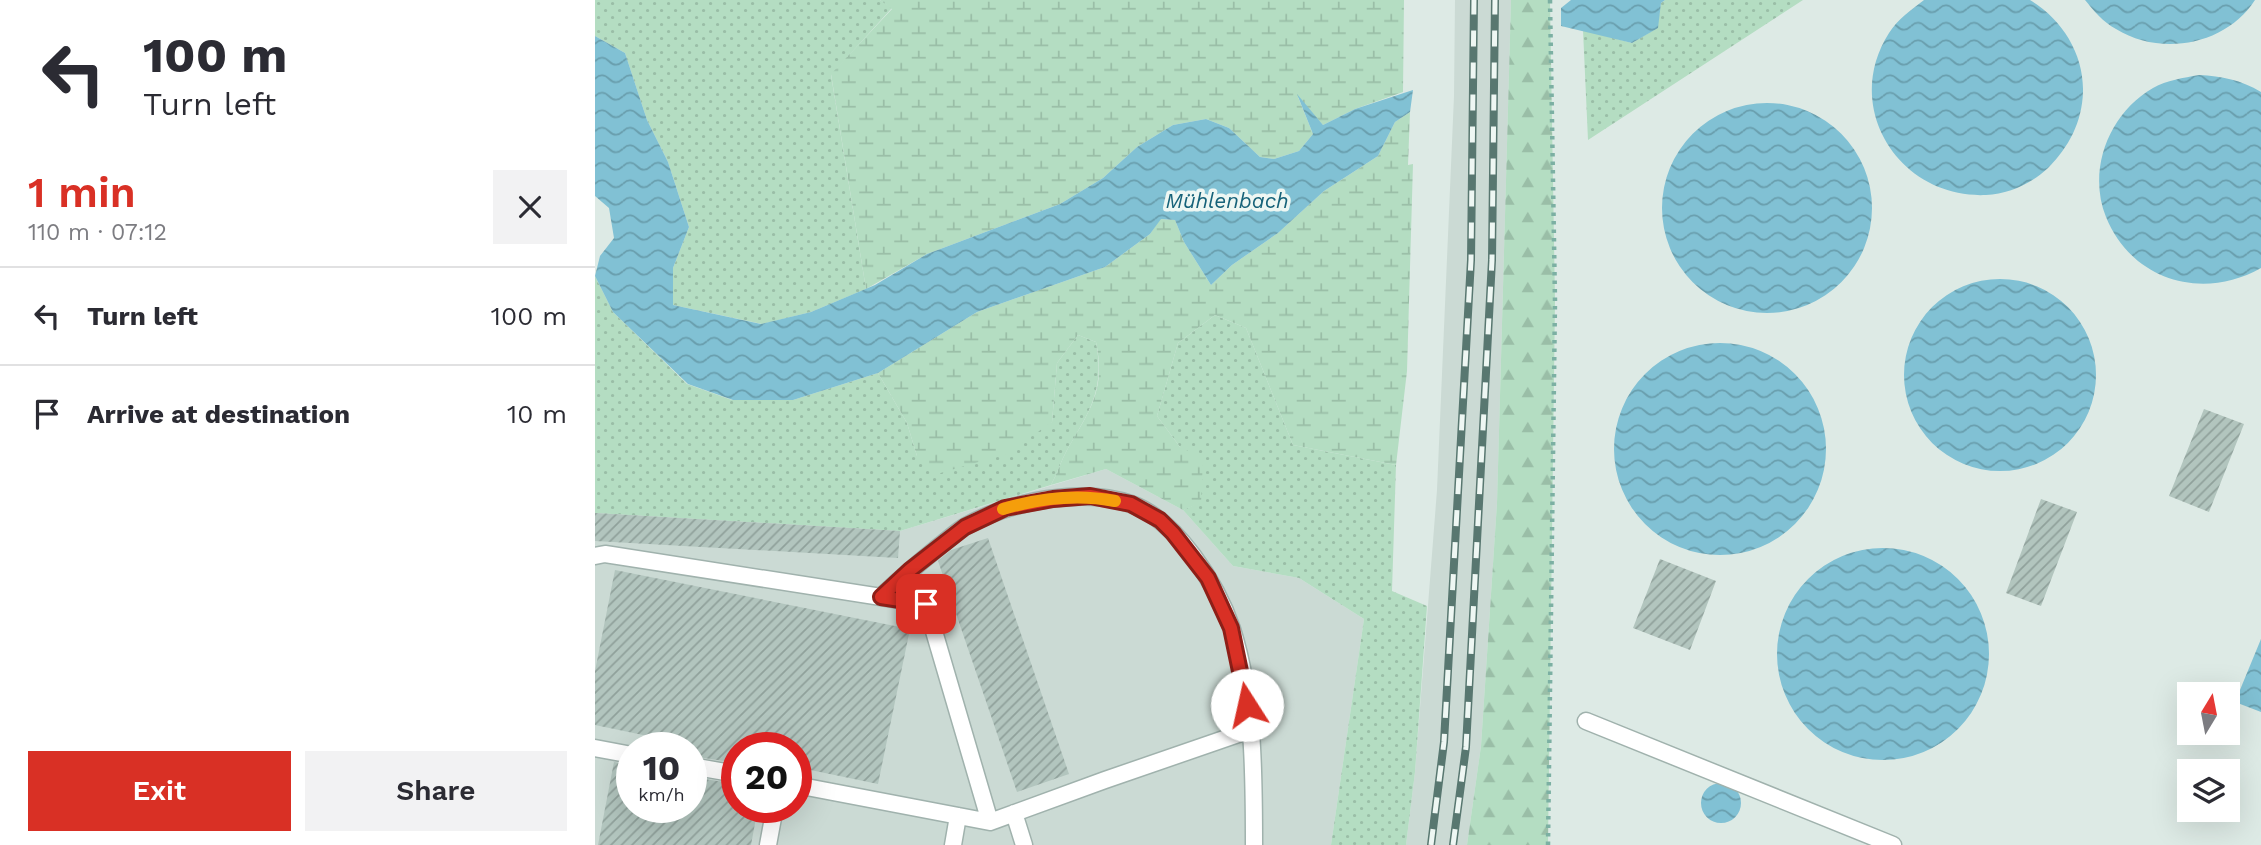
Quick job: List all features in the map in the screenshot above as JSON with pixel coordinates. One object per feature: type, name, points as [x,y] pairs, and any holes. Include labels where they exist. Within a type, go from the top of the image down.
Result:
[{"type":"lane","points":[[881,597],[910,570],[965,527],[1005,508],[1053,499],[1090,496],[1131,504],[1160,520],[1208,578],[1231,628],[1251,730],[1254,845]]},
{"type":"lane","points":[[595,556],[605,554],[926,604],[991,822]]},
{"type":"lane","points":[[1586,720],[1893,845]]},
{"type":"lane","points":[[812,788],[991,822],[1251,730]]},
{"type":"lane","points":[[595,748],[616,752]]},
{"type":"lane","points":[[1014,813],[1024,845]]},
{"type":"lane","points":[[953,845],[958,816]]},
{"type":"lane","points":[[768,845],[772,823]]},
{"type":"path","points":[[1548,845],[1555,301],[1550,0]]},
{"type":"shaded area","points":[[1455,0],[1511,0],[1497,503],[1481,746],[1467,845],[1406,845],[1415,772],[1437,490],[1454,96]]},
{"type":"shaded area","points":[[1106,469],[1183,510],[1233,566],[1299,578],[1364,619],[1331,845],[595,845],[595,513],[900,531]]},
{"type":"green space","points":[[595,0],[880,0],[892,8],[831,75],[866,289],[811,312],[762,324],[673,305],[673,268],[689,227],[668,162],[647,120],[625,53],[595,36]]},
{"type":"green space","points":[[880,0],[1404,0],[1403,92],[1355,109],[1323,125],[1298,97],[1313,134],[1299,151],[1274,159],[1260,157],[1229,128],[1206,119],[1173,125],[1137,147],[1103,178],[1060,204],[927,254],[866,289],[831,74],[892,9]]},
{"type":"green space","points":[[1511,0],[1550,0],[1555,301],[1548,845],[1467,845],[1481,746],[1497,503]]},
{"type":"green space","points":[[1665,0],[1803,0],[1588,140],[1583,30],[1632,43],[1657,28],[1661,3]]},
{"type":"green space","points":[[1410,112],[1408,165],[1413,164],[1407,371],[1396,465],[1293,445],[1246,328],[1215,315],[1178,343],[1157,416],[1180,447],[1203,458],[1201,503],[1183,510],[1106,469],[1051,485],[1089,411],[1097,387],[1099,359],[1096,342],[1078,335],[1057,363],[1052,422],[1006,454],[937,474],[917,456],[907,423],[878,373],[977,312],[1105,267],[1150,234],[1160,219],[1175,220],[1184,242],[1211,285],[1232,265],[1278,233],[1324,191],[1378,156],[1395,122]]},
{"type":"green space","points":[[595,276],[613,312],[687,384],[732,400],[793,400],[878,373],[907,423],[917,456],[1052,422],[1057,363],[1078,335],[1096,342],[1099,374],[1097,387],[1089,411],[1051,485],[900,531],[595,513]]},
{"type":"green space","points":[[1215,315],[1246,328],[1293,445],[1396,465],[1392,591],[1427,606],[1415,772],[1406,845],[1331,845],[1364,619],[1299,578],[1233,566],[1183,510],[1201,502],[1180,447],[1157,416],[1178,343]]},
{"type":"water","points":[[1571,0],[1665,0],[1661,3],[1658,28],[1632,43],[1561,26],[1561,8]]},
{"type":"water","points":[[1924,0],[2030,0],[2052,17],[2069,39],[2080,64],[2083,92],[2080,114],[2062,151],[2048,168],[2027,183],[1995,194],[1955,192],[1928,182],[1905,165],[1887,144],[1876,118],[1872,91],[1876,62],[1889,33],[1905,15]]},
{"type":"water","points":[[2085,0],[2255,0],[2243,15],[2227,27],[2191,42],[2172,44],[2134,38],[2116,29],[2103,20]]},
{"type":"water","name":"Mühlenbach","points":[[595,36],[625,53],[647,120],[668,162],[689,227],[673,268],[673,305],[761,324],[811,312],[875,285],[927,254],[1060,204],[1103,178],[1137,147],[1173,125],[1206,119],[1229,128],[1260,157],[1274,159],[1299,151],[1313,134],[1297,94],[1323,125],[1355,109],[1413,90],[1410,112],[1395,122],[1378,156],[1324,191],[1278,233],[1232,265],[1211,285],[1184,242],[1175,220],[1161,219],[1150,234],[1105,267],[977,312],[878,373],[793,400],[733,400],[688,384],[613,312],[595,276],[600,256],[614,238],[609,208],[595,196]]},
{"type":"water","points":[[2199,75],[2231,79],[2261,92],[2261,268],[2239,278],[2216,283],[2171,279],[2151,270],[2133,257],[2118,239],[2106,217],[2099,181],[2106,144],[2124,112],[2158,85]]},
{"type":"water","points":[[1767,103],[1807,111],[1841,134],[1864,168],[1872,208],[1864,248],[1841,282],[1807,305],[1767,313],[1727,305],[1693,282],[1670,248],[1662,208],[1670,168],[1693,134],[1727,111]]},
{"type":"water","points":[[2000,279],[2037,286],[2068,307],[2089,338],[2096,375],[2089,412],[2068,443],[2037,464],[2000,471],[1963,464],[1932,443],[1911,412],[1904,375],[1911,338],[1932,307],[1963,286]]},
{"type":"water","points":[[1720,343],[1761,351],[1795,374],[1818,408],[1826,449],[1818,490],[1795,524],[1761,547],[1720,555],[1679,547],[1645,524],[1622,490],[1614,449],[1622,408],[1645,374],[1679,351]]},
{"type":"water","points":[[1883,548],[1924,556],[1958,579],[1981,613],[1989,654],[1981,695],[1958,729],[1924,752],[1883,760],[1842,752],[1808,729],[1785,695],[1777,654],[1785,613],[1808,579],[1842,556]]},
{"type":"water","points":[[2261,639],[2261,712],[2240,704],[2240,690]]},
{"type":"water","points":[[1721,783],[1729,784],[1735,789],[1740,795],[1740,811],[1735,817],[1729,822],[1721,823],[1713,822],[1707,817],[1702,811],[1701,803],[1702,795],[1707,789],[1713,784]]},
{"type":"building","points":[[2204,409],[2244,424],[2209,512],[2169,496]]},
{"type":"building","points":[[2041,499],[2077,512],[2041,606],[2006,593]]},
{"type":"building","points":[[595,513],[900,531],[898,558],[595,541]]},
{"type":"building","points":[[988,538],[1069,774],[1017,792],[938,561],[951,550]]},
{"type":"building","points":[[1660,559],[1716,581],[1690,650],[1633,628]]},
{"type":"building","points":[[615,570],[910,629],[878,784],[812,770],[812,732],[721,732],[721,761],[707,758],[707,732],[629,732],[595,725],[595,671]]},
{"type":"building","points":[[614,762],[616,823],[707,823],[707,779],[721,782],[721,823],[755,823],[751,845],[598,845]]},
{"type":"railway","points":[[1431,845],[1444,742],[1471,260],[1474,0]]},
{"type":"railway","points":[[1453,845],[1466,747],[1492,260],[1495,0]]},
{"type":"slow traffic","points":[[1003,509],[1053,499],[1090,496],[1115,501]]},
{"type":"route","points":[[926,604],[881,597],[910,570],[965,527],[1005,508],[1053,499],[1090,496],[1131,504],[1160,520],[1208,578],[1231,628],[1247,705]]}]
